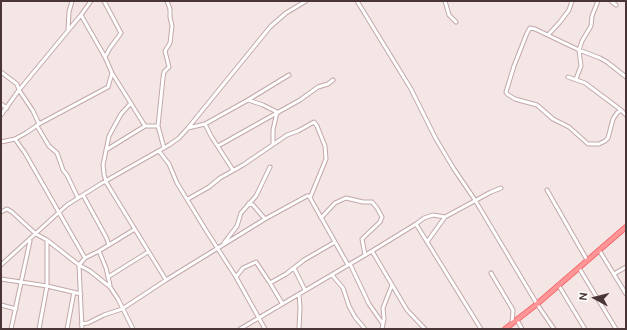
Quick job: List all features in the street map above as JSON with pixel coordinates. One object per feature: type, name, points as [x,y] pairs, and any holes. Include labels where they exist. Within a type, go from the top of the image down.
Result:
[{"type":"main road","points":[[505,329],[559,286],[626,227]]},
{"type":"street","points":[[68,30],[69,12],[72,1]]},
{"type":"street","points":[[1,115],[19,90],[91,1]]},
{"type":"street","points":[[104,1],[121,33],[105,57]]},
{"type":"street","points":[[164,148],[158,126],[164,72],[169,68],[165,51],[170,42],[172,26],[170,9],[167,1]]},
{"type":"street","points":[[1,265],[59,212],[78,198],[179,138],[270,27],[305,1]]},
{"type":"street","points":[[357,1],[411,89],[454,169],[475,200],[537,304],[554,329]]},
{"type":"street","points":[[445,1],[449,15],[456,22]]},
{"type":"street","points":[[548,35],[569,10],[572,1]]},
{"type":"street","points":[[576,79],[581,66],[579,50],[582,41],[591,26],[592,16],[598,1]]},
{"type":"street","points":[[611,1],[616,5]]},
{"type":"street","points":[[81,15],[105,57],[116,80],[145,126]]},
{"type":"street","points":[[621,110],[613,119],[608,138],[599,144],[588,144],[569,127],[553,119],[537,105],[523,102],[507,94],[506,88],[529,29],[532,28],[607,62],[626,77]]},
{"type":"street","points":[[1,72],[13,80],[33,111],[38,125],[49,146],[57,152],[63,170],[68,176],[78,198]]},
{"type":"street","points":[[108,87],[112,73]]},
{"type":"street","points":[[188,128],[205,124],[289,75]]},
{"type":"street","points":[[568,77],[576,79],[595,90],[626,115]]},
{"type":"street","points":[[1,142],[26,133],[108,87],[116,80]]},
{"type":"street","points":[[218,146],[333,80]]},
{"type":"street","points":[[248,100],[277,112]]},
{"type":"street","points":[[131,103],[121,114],[112,129],[103,165],[106,182],[166,280]]},
{"type":"street","points":[[1,104],[7,108]]},
{"type":"street","points":[[273,144],[273,130],[277,112]]},
{"type":"street","points":[[188,199],[192,195],[204,190],[249,161],[286,135],[298,131],[314,122],[325,146],[326,159],[310,198]]},
{"type":"street","points":[[205,124],[233,170]]},
{"type":"street","points":[[106,150],[145,126],[158,126]]},
{"type":"street","points":[[15,138],[85,258]]},
{"type":"street","points":[[159,151],[169,164],[177,183],[217,249],[236,277],[264,329]]},
{"type":"street","points":[[222,246],[236,226],[241,213],[256,196],[270,167]]},
{"type":"street","points":[[427,242],[445,217],[475,200],[501,188]]},
{"type":"street","points":[[547,190],[587,260]]},
{"type":"street","points":[[83,195],[109,244]]},
{"type":"street","points":[[82,324],[122,309],[266,218],[307,196],[310,198],[322,218],[370,304],[383,324]]},
{"type":"street","points":[[322,218],[335,203],[346,198],[363,202],[372,202],[382,217],[380,222],[362,239],[365,255]]},
{"type":"street","points":[[249,203],[253,204],[266,218]]},
{"type":"street","points":[[1,212],[8,210],[12,212],[36,234],[47,240],[110,287],[118,299],[133,329]]},
{"type":"street","points":[[240,329],[372,251],[424,218],[433,215],[445,217]]},
{"type":"street","points":[[416,224],[481,329]]},
{"type":"street","points":[[82,329],[80,265],[85,258],[135,229]]},
{"type":"street","points":[[11,329],[30,240]]},
{"type":"street","points":[[39,329],[47,286],[47,240]]},
{"type":"street","points":[[270,283],[304,260],[336,242]]},
{"type":"street","points":[[599,250],[626,294]]},
{"type":"street","points":[[99,251],[110,287]]},
{"type":"street","points":[[372,251],[410,314],[426,329]]},
{"type":"street","points":[[108,277],[148,252]]},
{"type":"street","points":[[236,277],[243,268],[256,262],[282,304]]},
{"type":"street","points":[[614,274],[626,267]]},
{"type":"street","points":[[294,268],[305,290]]},
{"type":"street","points":[[579,268],[616,329]]},
{"type":"street","points":[[491,272],[513,310],[512,324]]},
{"type":"street","points":[[332,275],[343,288],[355,318],[365,329]]},
{"type":"street","points":[[1,279],[21,281],[81,294]]},
{"type":"street","points":[[382,329],[383,308],[392,285]]},
{"type":"street","points":[[559,286],[585,329]]},
{"type":"street","points":[[67,329],[74,292]]},
{"type":"street","points":[[299,294],[299,329]]},
{"type":"street","points":[[1,305],[16,309]]},
{"type":"street","points":[[517,320],[522,329]]}]
